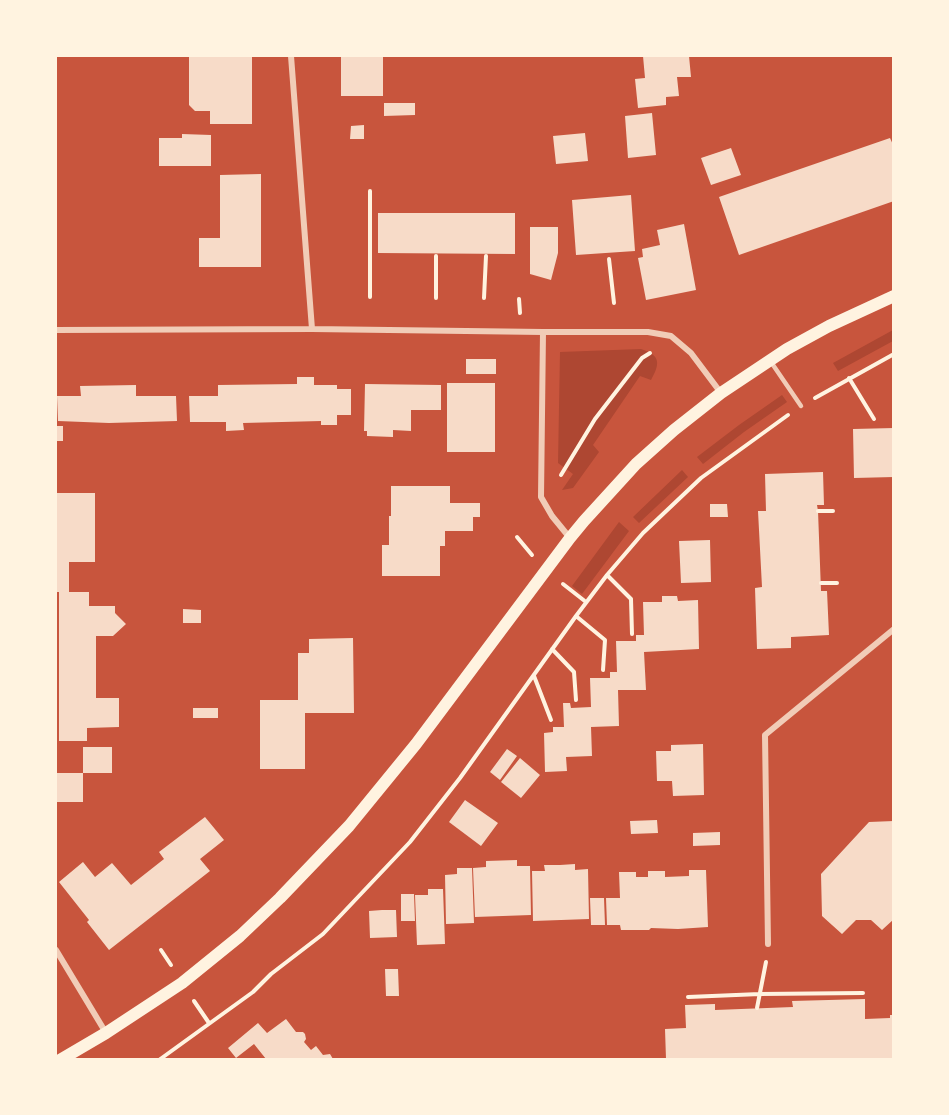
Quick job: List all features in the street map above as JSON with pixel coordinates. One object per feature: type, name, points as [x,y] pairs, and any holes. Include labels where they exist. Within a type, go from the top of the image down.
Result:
[{"type":"main road","points":[[60,1059],[106,1033],[182,983],[240,936],[280,898],[349,826],[416,744],[584,520],[636,464],[721,393],[770,360],[829,326],[894,296]]},
{"type":"street","points":[[291,56],[312,329]]},
{"type":"street","points":[[56,330],[312,329],[543,333],[648,332],[671,336],[691,353],[721,393]]},
{"type":"street","points":[[543,333],[541,497],[552,516],[570,538]]},
{"type":"street","points":[[768,944],[765,735],[894,629]]},
{"type":"street","points":[[56,950],[106,1033]]},
{"type":"lane","points":[[770,360],[801,406]]},
{"type":"path","points":[[370,191],[370,297]]},
{"type":"path","points":[[436,256],[436,298]]},
{"type":"path","points":[[484,298],[486,256]]},
{"type":"path","points":[[609,259],[614,303]]},
{"type":"path","points":[[566,467],[595,419],[642,358],[649,353]]},
{"type":"path","points":[[159,1059],[253,992],[271,974],[323,933],[410,842],[460,778],[586,602],[643,533],[701,478],[752,440],[801,406],[894,354]]},
{"type":"path","points":[[849,378],[874,419]]},
{"type":"path","points":[[818,512],[832,511]]},
{"type":"path","points":[[517,537],[525,546]]},
{"type":"path","points":[[607,575],[631,599],[632,634]]},
{"type":"path","points":[[821,584],[837,583]]},
{"type":"path","points":[[566,586],[586,602]]},
{"type":"path","points":[[576,616],[605,640],[603,669]]},
{"type":"path","points":[[552,649],[574,672],[576,700]]},
{"type":"path","points":[[533,675],[550,720]]},
{"type":"path","points":[[757,1008],[768,944]]},
{"type":"path","points":[[161,950],[170,963]]},
{"type":"path","points":[[688,997],[863,993]]},
{"type":"path","points":[[195,1003],[208,1023]]},
{"type":"shaded area","points":[[893,330],[893,341],[838,371],[833,363]]},
{"type":"shaded area","points":[[641,349],[652,354],[657,361],[651,380],[640,376],[593,445],[599,452],[573,488],[562,490],[573,474],[558,463],[560,352]]},
{"type":"shaded area","points":[[782,395],[787,402],[703,464],[697,457],[739,425]]},
{"type":"shaded area","points":[[682,470],[688,477],[639,523],[633,517]]},
{"type":"shaded area","points":[[619,522],[629,531],[582,594],[572,586]]},
{"type":"building","points":[[189,56],[252,56],[252,124],[210,124],[210,111],[195,111],[189,105]]},
{"type":"building","points":[[341,56],[383,56],[383,96],[341,96]]},
{"type":"building","points":[[643,56],[689,56],[691,77],[677,77],[679,96],[666,97],[666,105],[638,108],[635,79],[645,78]]},
{"type":"building","points":[[384,103],[415,103],[415,115],[384,116]]},
{"type":"building","points":[[652,113],[656,155],[628,158],[625,116]]},
{"type":"building","points":[[364,125],[364,139],[350,139],[351,126]]},
{"type":"building","points":[[585,133],[588,161],[556,164],[553,136]]},
{"type":"building","points":[[182,134],[211,135],[211,166],[159,166],[159,138],[182,138]]},
{"type":"building","points":[[890,138],[894,147],[894,201],[739,255],[719,197]]},
{"type":"building","points":[[731,148],[741,175],[711,185],[701,158]]},
{"type":"building","points":[[261,174],[261,267],[199,267],[199,238],[220,238],[220,175]]},
{"type":"building","points":[[631,195],[635,251],[576,255],[572,200]]},
{"type":"building","points":[[378,213],[515,213],[515,254],[378,253]]},
{"type":"building","points":[[684,224],[696,290],[646,300],[638,258],[643,257],[642,249],[660,245],[657,230]]},
{"type":"building","points":[[530,227],[558,227],[558,253],[551,280],[530,274]]},
{"type":"building","points":[[466,359],[496,359],[496,374],[466,374]]},
{"type":"building","points":[[297,377],[314,377],[314,385],[337,385],[337,389],[351,389],[351,415],[337,415],[337,425],[321,425],[321,421],[243,423],[244,430],[226,431],[226,422],[190,422],[189,396],[218,396],[218,385],[297,384]]},
{"type":"building","points":[[447,383],[495,383],[495,452],[447,452]]},
{"type":"building","points":[[365,384],[441,385],[441,410],[411,410],[411,431],[393,430],[393,437],[367,436],[367,431],[364,431]]},
{"type":"building","points":[[136,385],[136,396],[176,396],[177,421],[109,423],[58,421],[57,396],[81,396],[80,386]]},
{"type":"building","points":[[56,426],[63,426],[63,441],[56,441]]},
{"type":"building","points":[[894,428],[894,477],[854,478],[853,429]]},
{"type":"building","points":[[823,472],[824,505],[817,505],[821,591],[827,591],[829,635],[791,637],[791,648],[757,649],[755,588],[762,587],[758,511],[766,511],[765,474]]},
{"type":"building","points":[[391,486],[450,486],[450,503],[480,503],[480,517],[473,517],[473,531],[445,531],[445,546],[440,546],[440,576],[382,576],[382,545],[389,545]]},
{"type":"building","points":[[56,493],[95,493],[95,562],[69,562],[69,592],[89,592],[89,606],[115,606],[115,613],[126,624],[113,636],[96,636],[96,698],[119,698],[119,727],[87,728],[87,741],[59,741],[59,592],[56,592]]},
{"type":"building","points":[[710,504],[727,504],[728,517],[710,517]]},
{"type":"building","points":[[710,540],[711,582],[681,583],[679,541]]},
{"type":"building","points":[[662,596],[677,596],[678,601],[698,600],[699,649],[644,652],[646,690],[618,690],[619,726],[591,727],[592,756],[566,757],[567,771],[545,772],[544,733],[553,732],[553,727],[564,727],[563,703],[570,703],[571,708],[591,707],[590,678],[610,678],[610,672],[617,672],[616,641],[636,641],[636,635],[644,635],[643,602],[662,602]]},
{"type":"building","points":[[183,609],[201,610],[201,623],[183,623]]},
{"type":"building","points":[[353,638],[354,713],[305,713],[305,769],[260,769],[260,700],[298,700],[298,653],[309,653],[309,639]]},
{"type":"building","points":[[193,708],[218,708],[218,718],[193,718]]},
{"type":"building","points":[[703,744],[704,795],[673,796],[672,781],[657,781],[656,751],[671,751],[671,745]]},
{"type":"building","points":[[83,747],[112,747],[112,773],[83,773]]},
{"type":"building","points":[[507,749],[517,756],[500,780],[490,772]]},
{"type":"building","points":[[520,758],[540,775],[521,798],[501,782]]},
{"type":"building","points":[[57,773],[83,773],[83,802],[57,802]]},
{"type":"building","points":[[465,800],[498,823],[481,846],[449,822]]},
{"type":"building","points":[[205,817],[224,840],[200,859],[210,871],[109,950],[59,882],[83,862],[95,877],[112,863],[131,885],[164,859],[159,852]]},
{"type":"building","points":[[657,820],[658,833],[631,834],[630,821]]},
{"type":"building","points":[[894,821],[894,919],[882,930],[871,920],[856,920],[842,934],[822,916],[821,874],[869,822]]},
{"type":"building","points":[[720,832],[720,845],[693,846],[693,833]]},
{"type":"building","points":[[517,860],[517,866],[530,866],[531,915],[475,917],[473,868],[486,867],[486,861]]},
{"type":"building","points":[[575,864],[575,870],[588,869],[589,919],[533,921],[532,871],[545,871],[544,865]]},
{"type":"building","points":[[457,868],[472,868],[474,923],[446,924],[445,875],[457,874]]},
{"type":"building","points":[[689,870],[706,870],[708,927],[621,930],[620,925],[607,925],[606,898],[620,898],[619,872],[636,872],[636,877],[648,877],[648,871],[665,871],[665,877],[689,876]]},
{"type":"building","points":[[428,889],[443,889],[445,944],[417,945],[415,895],[428,895]]},
{"type":"building","points":[[401,894],[414,894],[415,921],[401,921]]},
{"type":"building","points":[[590,898],[604,898],[605,925],[591,925]]},
{"type":"building","points":[[396,910],[397,937],[370,938],[369,911]]},
{"type":"building","points":[[385,969],[398,969],[399,996],[386,996]]},
{"type":"building","points":[[865,999],[865,1019],[890,1018],[890,1015],[894,1015],[894,1059],[666,1059],[665,1029],[686,1028],[685,1005],[715,1004],[715,1010],[793,1007],[792,1001]]},
{"type":"building","points":[[286,1019],[296,1032],[305,1034],[304,1042],[311,1050],[316,1046],[323,1055],[330,1054],[333,1059],[266,1059],[254,1044],[236,1058],[228,1048],[258,1023],[267,1033]]}]
